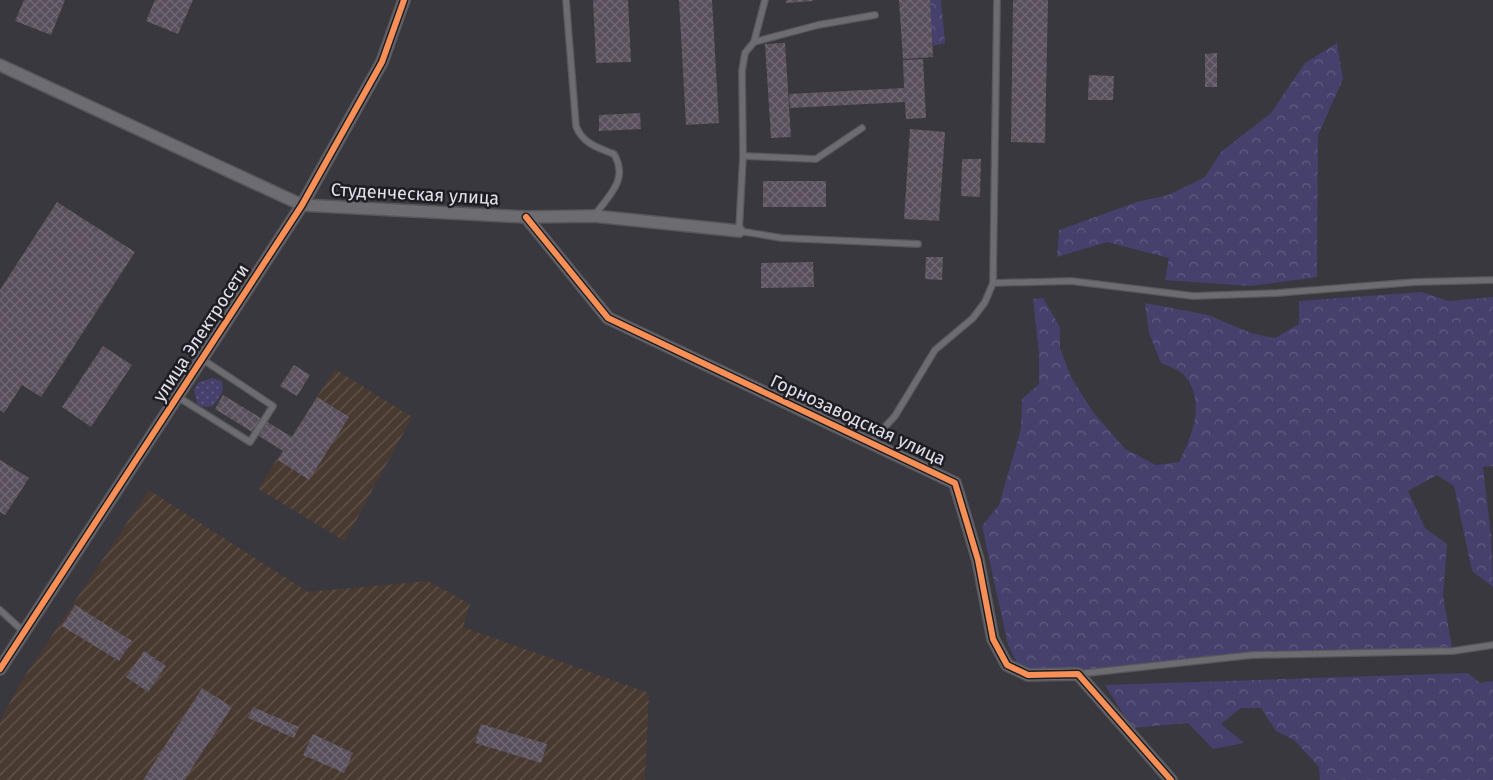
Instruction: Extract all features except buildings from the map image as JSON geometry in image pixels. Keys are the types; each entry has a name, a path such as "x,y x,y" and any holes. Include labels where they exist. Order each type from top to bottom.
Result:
{"street":[{"name":"улица Электросети","path":"0,669 302,205 382,62 404,0"},
{"name":"Студенческая улица","path":"0,65 302,205 526,217 594,216 739,230"},
{"name":"Горнозаводская улица","path":"526,217 608,318 955,483 978,560 993,639 1007,665 1028,675 1078,674"},
{"path":"1078,674 1171,780"}],"lane":[{"path":"566,0 576,126 579,135 591,145 614,154 621,166 618,183 594,216"},
{"path":"765,0 754,42 745,53 742,71 743,156 739,230 782,238 918,244"},
{"path":"870,443 895,416 935,350 973,318 985,302 994,282 997,0"},
{"path":"754,42 818,25 875,15"},
{"path":"743,156 816,159 862,128"},
{"path":"994,282 1071,281 1194,296 1277,293 1416,282 1493,280"},
{"path":"178,397 250,442 255,435 273,406 202,359"},
{"path":"0,610 24,632"},
{"path":"1078,674 1252,655 1453,651 1493,645"}],"shaded area":[{"path":"335,369 412,417 345,541 258,489"},
{"path":"149,490 308,592 428,581 470,604 463,627 649,693 645,780 0,780 0,721 21,682"}],"green space":[{"path":"927,0 941,0 945,43 933,46"},
{"path":"1337,43 1343,79 1318,135 1317,277 1251,286 1165,280 1169,258 1107,242 1057,257 1059,230 1137,202 1168,195 1205,177 1221,152 1271,113 1305,63"},
{"path":"1421,292 1449,301 1493,297 1493,466 1483,467 1491,536 1493,587 1472,571 1454,486 1437,475 1408,491 1425,528 1447,544 1443,596 1452,647 1342,653 1250,653 1086,671 1028,669 1017,663 1008,645 982,526 999,505 1021,429 1022,399 1039,384 1039,353 1033,299 1043,298 1060,327 1060,348 1071,377 1093,412 1125,449 1156,465 1179,462 1192,430 1196,408 1195,397 1185,376 1161,363 1149,333 1145,303 1208,315 1251,333 1275,338 1299,324 1299,301"},
{"path":"212,378 221,381 223,388 219,397 213,406 205,407 197,404 194,390 198,383"},
{"path":"1468,673 1480,683 1493,681 1493,780 1320,780 1319,767 1294,740 1276,731 1261,708 1241,708 1221,724 1244,743 1213,749 1188,723 1132,728 1105,685"}],"cycle path":[{"path":"0,669 302,205 382,62 404,0"},
{"path":"526,217 608,318 955,483 978,560 993,639 1007,665 1028,675 1078,674 1171,780"}]}
